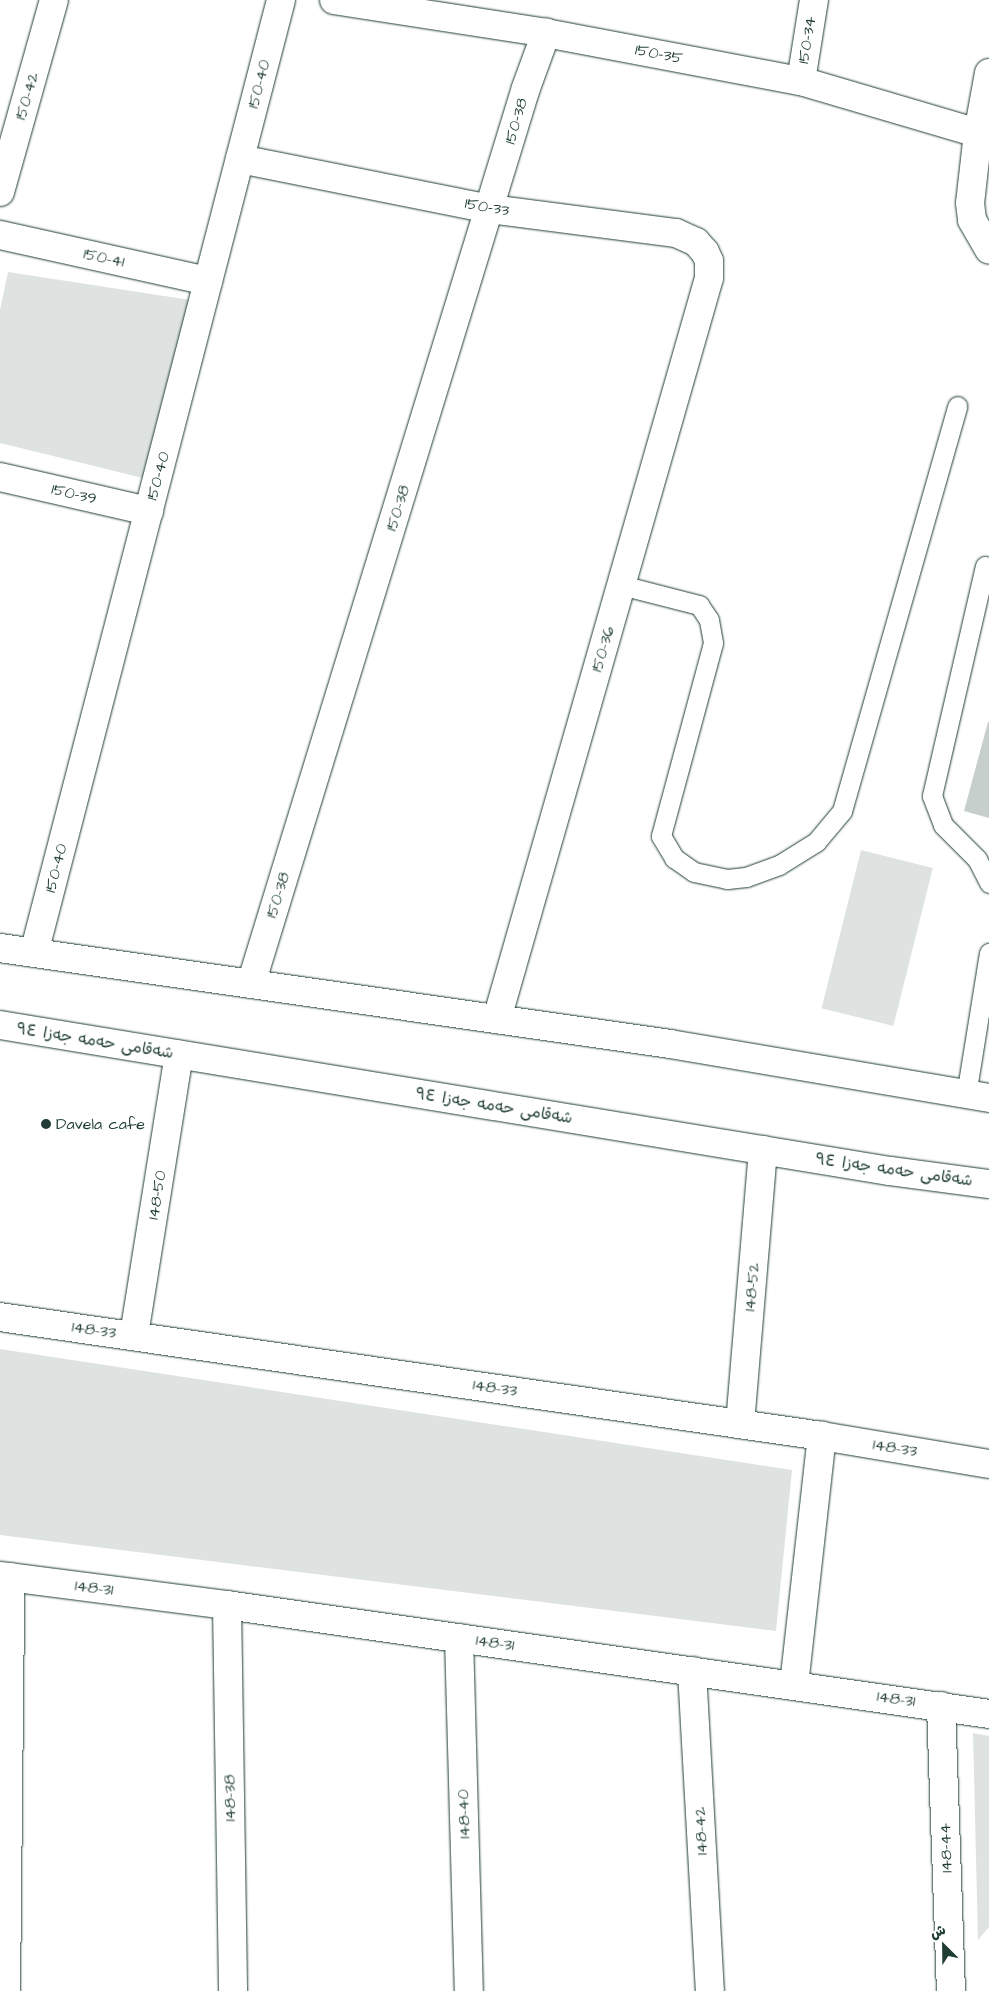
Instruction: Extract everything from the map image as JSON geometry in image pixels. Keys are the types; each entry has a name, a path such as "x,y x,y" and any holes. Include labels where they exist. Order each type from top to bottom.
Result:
{"street":[{"name":"150-42","path":"0,192 54,0"},
{"name":"150-40","path":"34,953 281,0"},
{"name":"150-35","path":"334,0 546,34 801,81 978,132"},
{"name":"150-34","path":"801,81 814,0"},
{"name":"150-38","path":"251,984 526,88 546,34"},
{"path":"989,76 978,132 970,203 972,220 989,249"},
{"name":"150-33","path":"240,159 490,209 676,233 696,242 705,252 709,261 709,278"},
{"name":"150-41","path":"0,235 208,281"},
{"name":"150-36","path":"498,1019 709,278"},
{"name":"150-39","path":"0,476 149,511"},
{"path":"0,948 670,1044 977,1097"},
{"name":"شەقامی حەمە جەزا ٩٤","path":"0,1025 763,1150 989,1184"},
{"name":"148-50","path":"134,1335 180,1054"},
{"name":"148-52","path":"740,1424 763,1150"},
{"name":"148-33","path":"0,1317 822,1436 989,1464"},
{"path":"794,1685 822,1436"},
{"path":"5,1576 6,1991"},
{"name":"148-31","path":"5,1576 227,1605 989,1714"},
{"name":"148-38","path":"227,1605 233,1991"},
{"name":"148-40","path":"459,1638 469,1991"},
{"name":"148-42","path":"692,1671 710,1991"},
{"name":"148-44","path":"941,1706 951,1991"}],"lane":[{"path":"622,585 699,605 708,620 713,643 661,836 674,858 694,872 727,879 746,877 779,865 816,842 842,811 957,406"},
{"path":"985,566 932,796 943,825 976,859 989,883"},
{"path":"977,1097 989,953"}],"shaded area":[{"path":"8,272 197,301 151,480 0,443 0,310"},
{"path":"861,850 933,868 893,1026 822,1008"},
{"path":"0,1349 792,1470 776,1631 0,1535"},
{"path":"973,1733 989,1736 989,1927 978,1940"}],"building":[{"path":"989,722 989,818 964,811"}],"place":[{"name":"Davela cafe","path":"46,1124"}]}
